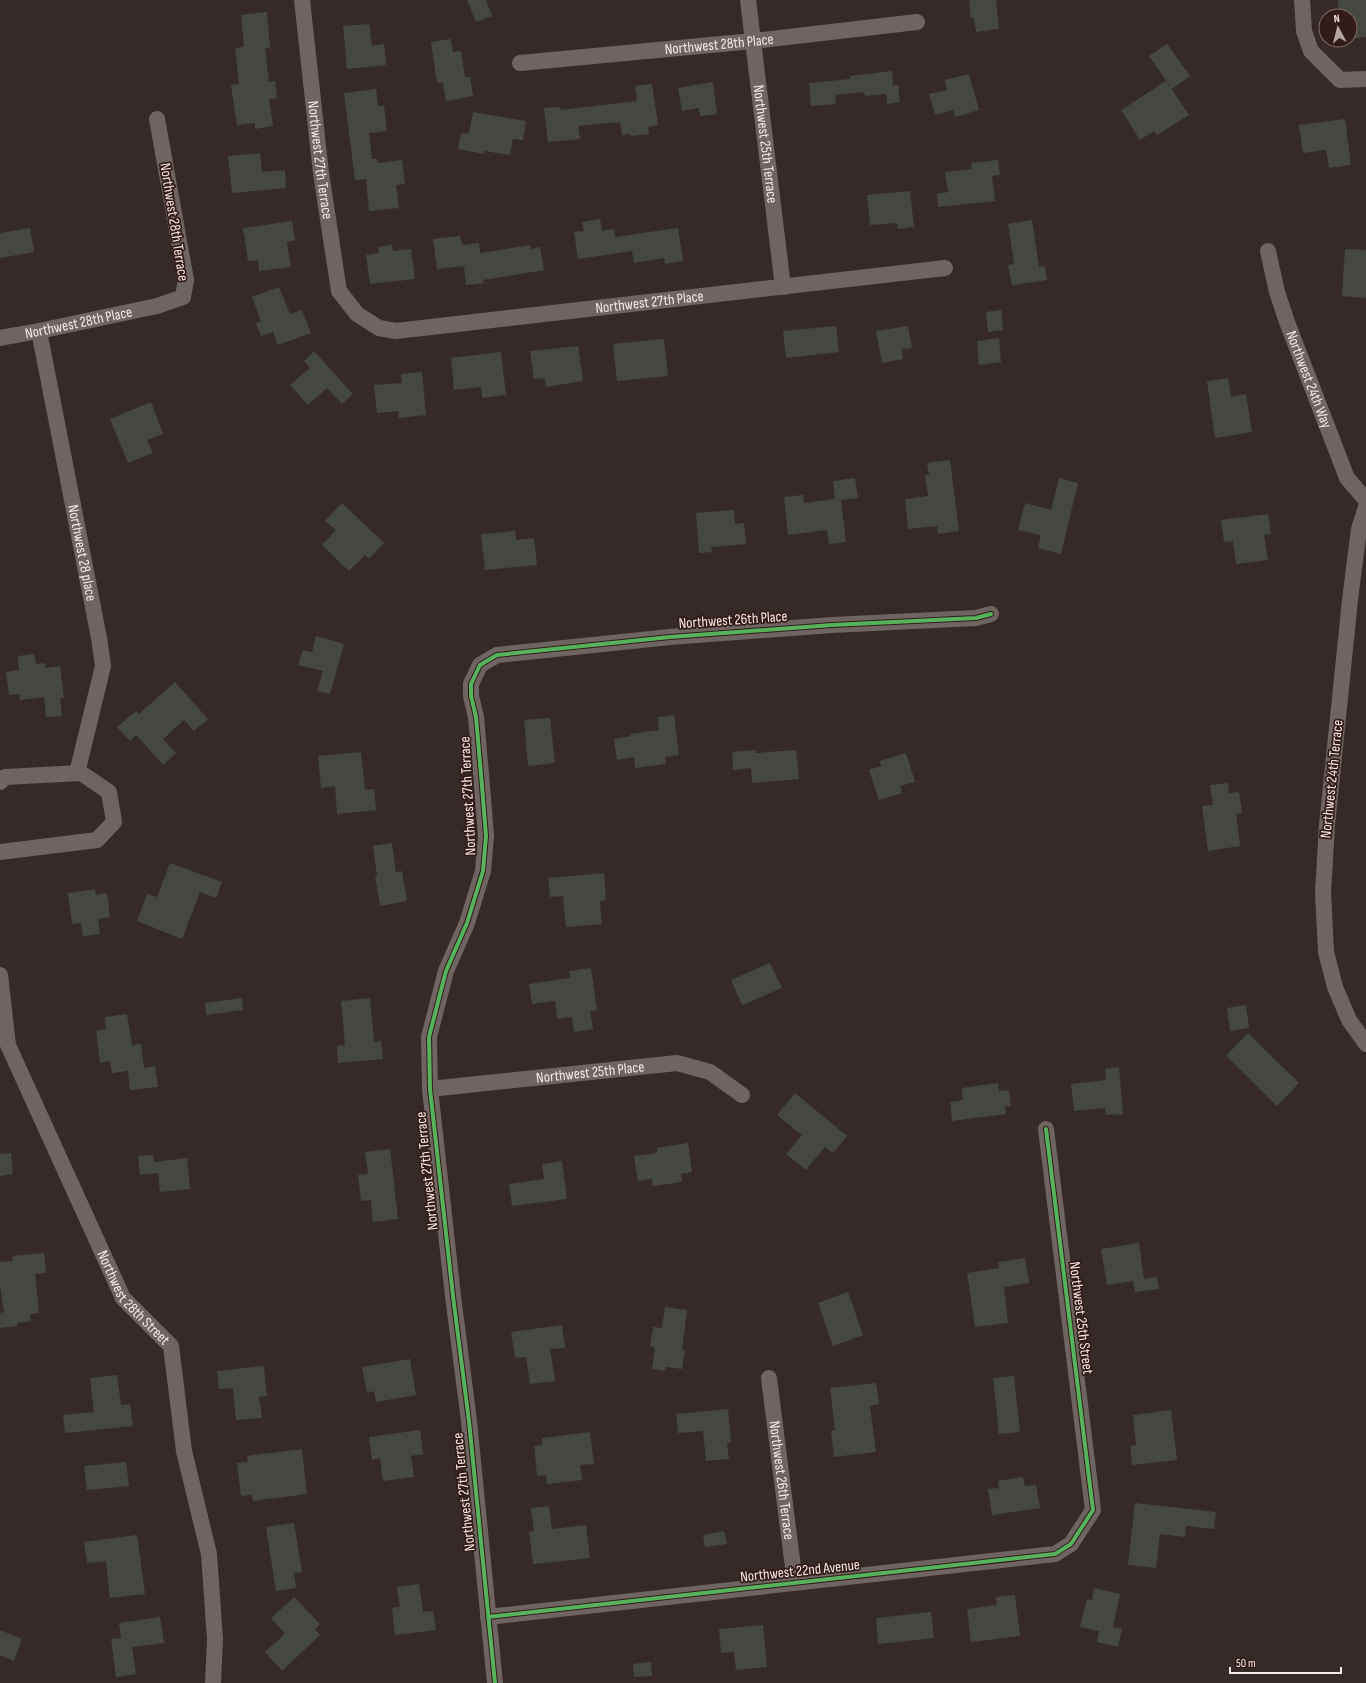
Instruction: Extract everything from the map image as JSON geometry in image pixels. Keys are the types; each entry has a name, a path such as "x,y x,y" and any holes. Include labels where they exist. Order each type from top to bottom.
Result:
{"street":[{"name":"Northwest 27th Terrace","path":"302,0 321,173 339,291 357,314"},
{"name":"Northwest 25th Terrace","path":"748,0 783,287"},
{"path":"1302,0 1304,31 1311,51 1340,80 1366,79"},
{"name":"Northwest 28th Place","path":"520,62 753,41 917,22"},
{"name":"Northwest 28th Terrace","path":"157,119 186,280 183,297 157,306"},
{"name":"Northwest 24th Way","path":"1268,251 1277,292 1287,322 1347,478 1366,500"},
{"name":"Northwest 27th Place","path":"357,314 379,328 396,331 945,268"},
{"name":"Northwest 28th Place","path":"0,338 157,306"},
{"name":"Northwest 28 place","path":"39,331 99,638 103,666 78,773"},
{"name":"Northwest 24th Terrace","path":"1366,507 1359,529 1350,600 1327,825 1323,893 1326,952 1335,987 1349,1020 1366,1044"},
{"name":"Northwest 26th Place","path":"480,665 497,655 623,642 824,625 976,618 991,614"},
{"name":"Northwest 27th Terrace","path":"480,665 471,684 471,696 476,717 486,836 483,871 467,923 446,971 429,1037 430,1089 453,1296 469,1421 495,1683"},
{"path":"0,782 5,778 81,773 109,792 114,822 97,840 0,852"},
{"name":"Northwest 28th Street","path":"0,975 8,1045 122,1298 171,1346 184,1451 209,1554 214,1639 213,1683"},
{"name":"Northwest 25th Place","path":"430,1089 677,1063 710,1072 742,1096"},
{"name":"Northwest 25th Street","path":"1046,1129 1093,1510"},
{"name":"Northwest 26th Terrace","path":"769,1378 795,1583"},
{"name":"Northwest 22nd Avenue","path":"488,1617 1055,1554 1071,1544 1093,1510"}],"building":[{"path":"467,0 486,0 492,16 476,22"},
{"path":"969,0 996,0 999,29 976,32 974,18 971,18"},
{"path":"1338,0 1366,0 1366,37 1358,38 1358,8 1338,8"},
{"path":"267,12 270,48 265,48 269,82 275,81 277,98 269,99 273,126 255,129 255,123 237,125 231,85 239,84 235,48 244,47 241,15"},
{"path":"369,24 372,46 384,44 386,65 347,69 343,26"},
{"path":"451,39 453,52 461,51 465,77 470,77 473,96 446,101 443,82 437,83 431,42"},
{"path":"1167,44 1190,76 1172,89 1149,56"},
{"path":"892,71 893,85 898,85 900,102 887,104 886,94 865,96 864,92 835,95 836,104 811,106 809,83 850,79 850,76"},
{"path":"969,74 979,110 955,117 953,110 935,115 929,94 947,90 945,80"},
{"path":"1166,81 1189,115 1157,135 1154,131 1140,140 1121,110"},
{"path":"713,82 717,114 700,116 699,108 682,111 678,88"},
{"path":"652,84 658,125 648,127 649,134 631,136 630,134 622,135 620,122 578,126 580,139 548,142 544,108 559,107 560,110 637,101 635,86"},
{"path":"376,89 378,106 384,105 387,131 369,133 372,159 377,159 378,163 402,160 405,184 396,185 399,208 369,211 366,179 355,180 344,93"},
{"path":"473,112 526,121 523,140 513,139 510,155 484,151 484,154 458,149 461,133 469,134"},
{"path":"1345,119 1351,165 1329,168 1326,150 1303,153 1299,125"},
{"path":"260,153 262,172 285,170 286,188 232,193 228,156"},
{"path":"998,160 1000,175 992,176 995,201 938,207 937,194 948,192 945,172 972,169 971,163"},
{"path":"910,191 914,227 898,229 897,223 870,225 867,195"},
{"path":"600,219 602,231 614,229 615,237 678,228 683,261 665,264 664,258 634,263 632,251 578,259 574,232 584,231 582,222"},
{"path":"1032,220 1039,267 1045,266 1047,280 1012,285 1008,265 1014,264 1008,224"},
{"path":"292,221 295,240 287,242 291,267 259,271 258,260 248,261 243,228"},
{"path":"30,228 34,252 0,258 0,233"},
{"path":"460,236 462,245 479,243 480,253 530,245 530,249 540,247 544,270 483,280 484,283 466,285 464,266 437,269 433,239"},
{"path":"392,245 393,251 411,249 415,279 370,284 366,255 379,253 378,247"},
{"path":"1345,249 1366,250 1366,298 1342,296"},
{"path":"279,287 290,314 302,310 311,333 278,345 273,332 261,336 256,323 261,321 252,297"},
{"path":"1001,310 1003,330 988,332 986,312"},
{"path":"836,326 839,352 786,358 783,331"},
{"path":"908,326 912,348 902,349 903,359 882,363 876,331"},
{"path":"999,338 1001,362 979,365 977,341"},
{"path":"664,339 668,376 617,381 613,344"},
{"path":"578,346 583,381 546,387 545,378 534,379 530,351"},
{"path":"314,351 353,394 342,404 327,388 308,405 290,385 310,368 304,361"},
{"path":"501,352 506,395 482,398 481,387 454,390 451,358"},
{"path":"422,372 426,415 399,418 398,411 377,413 374,385 402,383 401,374"},
{"path":"1228,378 1231,397 1246,394 1252,432 1215,438 1207,381"},
{"path":"151,402 163,434 147,440 153,453 128,463 110,419"},
{"path":"950,460 959,531 938,534 937,526 908,529 905,499 928,496 925,475 929,475 927,463"},
{"path":"855,478 858,498 841,500 846,542 829,544 827,530 788,535 784,497 803,495 804,503 835,499 833,481"},
{"path":"1059,478 1078,483 1061,554 1038,548 1041,535 1018,530 1025,503 1051,510"},
{"path":"342,503 384,543 369,559 365,555 349,571 322,545 336,530 325,521"},
{"path":"734,510 735,524 744,523 746,544 711,547 712,552 699,553 696,513"},
{"path":"1268,514 1271,534 1264,535 1268,560 1236,564 1233,541 1224,542 1221,520"},
{"path":"515,531 516,540 534,538 537,565 485,570 481,534"},
{"path":"316,636 344,644 330,694 317,691 323,671 298,665 303,650 312,652"},
{"path":"34,654 36,664 45,663 45,668 60,666 64,698 60,698 62,716 46,717 44,697 20,700 19,694 9,695 6,672 19,670 18,656"},
{"path":"175,682 208,719 194,731 184,720 163,739 176,753 163,765 136,735 130,741 117,727 136,711 139,714"},
{"path":"674,715 679,755 665,757 666,764 635,768 634,757 617,760 614,739 631,736 630,734 659,730 658,717"},
{"path":"550,718 555,763 528,766 524,720"},
{"path":"755,750 756,753 796,750 799,779 752,783 751,768 733,770 732,752"},
{"path":"361,752 365,790 374,789 376,810 337,814 335,786 321,788 318,756"},
{"path":"906,753 915,782 900,786 902,793 879,800 869,770 881,766 880,761"},
{"path":"1228,783 1229,793 1239,792 1242,813 1236,814 1240,846 1208,851 1202,806 1213,805 1210,785"},
{"path":"392,843 396,873 402,871 407,901 380,906 375,876 377,876 373,846"},
{"path":"170,863 222,882 216,898 200,892 182,939 137,921 147,894 157,897"},
{"path":"604,873 606,900 600,901 602,924 566,927 563,896 550,897 548,878"},
{"path":"95,889 96,895 107,893 110,917 98,919 100,934 83,936 81,923 72,924 68,893"},
{"path":"770,963 782,988 742,1005 731,980"},
{"path":"591,968 597,1010 590,1011 593,1029 574,1032 572,1017 557,1019 555,1001 532,1004 529,984 570,978 569,971"},
{"path":"242,998 243,1010 206,1015 205,1003"},
{"path":"370,998 374,1042 381,1041 383,1059 338,1063 337,1046 345,1045 341,1001"},
{"path":"1246,1005 1249,1028 1230,1031 1227,1008"},
{"path":"127,1014 132,1045 141,1044 144,1068 155,1066 158,1087 130,1090 128,1071 112,1073 110,1061 100,1063 96,1031 106,1029 105,1017"},
{"path":"1248,1033 1299,1083 1277,1106 1226,1056"},
{"path":"1119,1067 1123,1114 1106,1115 1105,1108 1074,1111 1071,1084 1106,1080 1105,1069"},
{"path":"998,1083 999,1091 1009,1090 1011,1106 1005,1106 1006,1114 952,1121 950,1102 963,1100 962,1088"},
{"path":"795,1093 847,1136 833,1153 825,1147 806,1170 786,1154 802,1135 777,1115"},
{"path":"688,1143 692,1172 681,1174 682,1182 653,1186 652,1179 638,1181 634,1156 657,1153 657,1148"},
{"path":"390,1149 398,1219 373,1222 371,1200 361,1201 358,1175 368,1174 365,1152"},
{"path":"11,1153 13,1174 0,1176 0,1154"},
{"path":"153,1155 154,1162 187,1158 190,1189 160,1192 158,1173 140,1175 138,1156"},
{"path":"562,1161 567,1199 512,1206 509,1184 544,1179 542,1164"},
{"path":"1139,1243 1144,1279 1157,1277 1159,1289 1135,1292 1133,1281 1107,1285 1101,1249"},
{"path":"44,1253 46,1273 35,1274 39,1313 30,1314 31,1321 17,1323 17,1326 0,1328 0,1313 4,1312 0,1285 0,1262 13,1261 12,1256"},
{"path":"1025,1258 1029,1283 1004,1287 1008,1323 975,1327 967,1273 999,1268 998,1262"},
{"path":"848,1292 863,1335 833,1346 818,1303"},
{"path":"665,1307 687,1310 682,1350 685,1350 682,1369 666,1367 665,1371 652,1369 655,1347 650,1346 653,1327 662,1328"},
{"path":"562,1325 565,1348 550,1349 555,1381 530,1384 526,1357 515,1358 511,1332"},
{"path":"410,1359 416,1395 376,1402 374,1391 367,1393 362,1367"},
{"path":"264,1366 267,1396 259,1397 262,1418 236,1420 233,1388 219,1389 217,1371"},
{"path":"117,1375 121,1405 130,1404 133,1426 65,1433 63,1415 94,1412 90,1378"},
{"path":"1014,1376 1020,1432 999,1434 993,1378"},
{"path":"876,1383 879,1404 870,1406 876,1452 834,1457 831,1431 835,1430 830,1388"},
{"path":"728,1409 731,1443 727,1443 729,1459 706,1461 703,1431 678,1433 676,1414"},
{"path":"1171,1410 1177,1460 1132,1465 1130,1446 1136,1445 1133,1415"},
{"path":"420,1430 423,1454 411,1456 414,1477 383,1481 380,1458 372,1460 369,1437"},
{"path":"590,1432 594,1464 580,1465 582,1480 547,1484 546,1475 537,1476 534,1446 542,1445 542,1438"},
{"path":"302,1449 307,1494 253,1501 252,1495 241,1496 237,1463 248,1462 247,1456"},
{"path":"126,1462 129,1486 87,1490 84,1466"},
{"path":"1023,1477 1025,1486 1036,1485 1040,1508 992,1515 988,1489 999,1488 998,1481"},
{"path":"1135,1503 1216,1512 1214,1529 1186,1526 1185,1537 1160,1534 1156,1568 1128,1565"},
{"path":"549,1506 552,1529 586,1525 590,1558 533,1564 529,1532 534,1531 531,1508"},
{"path":"294,1523 302,1572 294,1573 296,1588 276,1591 266,1527"},
{"path":"724,1531 727,1544 705,1547 703,1535"},
{"path":"137,1535 145,1594 110,1598 106,1561 87,1563 84,1542"},
{"path":"419,1584 423,1612 433,1611 436,1630 395,1635 392,1608 400,1607 397,1587"},
{"path":"1094,1588 1120,1594 1113,1627 1122,1629 1118,1647 1097,1642 1099,1631 1080,1627 1087,1599 1092,1600"},
{"path":"1015,1595 1020,1636 971,1642 967,1609 997,1605 996,1597"},
{"path":"294,1597 320,1624 315,1629 320,1635 282,1671 265,1652 285,1634 271,1618"},
{"path":"931,1612 934,1638 878,1644 876,1618"},
{"path":"160,1617 164,1643 132,1647 136,1674 116,1677 111,1639 121,1638 119,1623"},
{"path":"763,1625 767,1667 736,1670 734,1652 721,1653 719,1629"},
{"path":"0,1630 22,1639 14,1661 0,1655"},
{"path":"651,1662 652,1676 634,1677 633,1664"}],"cycle path":[{"path":"495,1683 469,1421 453,1296 430,1089 429,1037 446,971 467,923 483,871 486,836 476,717 471,696 471,684 480,665 497,655 670,637 832,625 976,618 991,614"},
{"path":"488,1617 1055,1554 1071,1544 1093,1510 1046,1129"}]}
